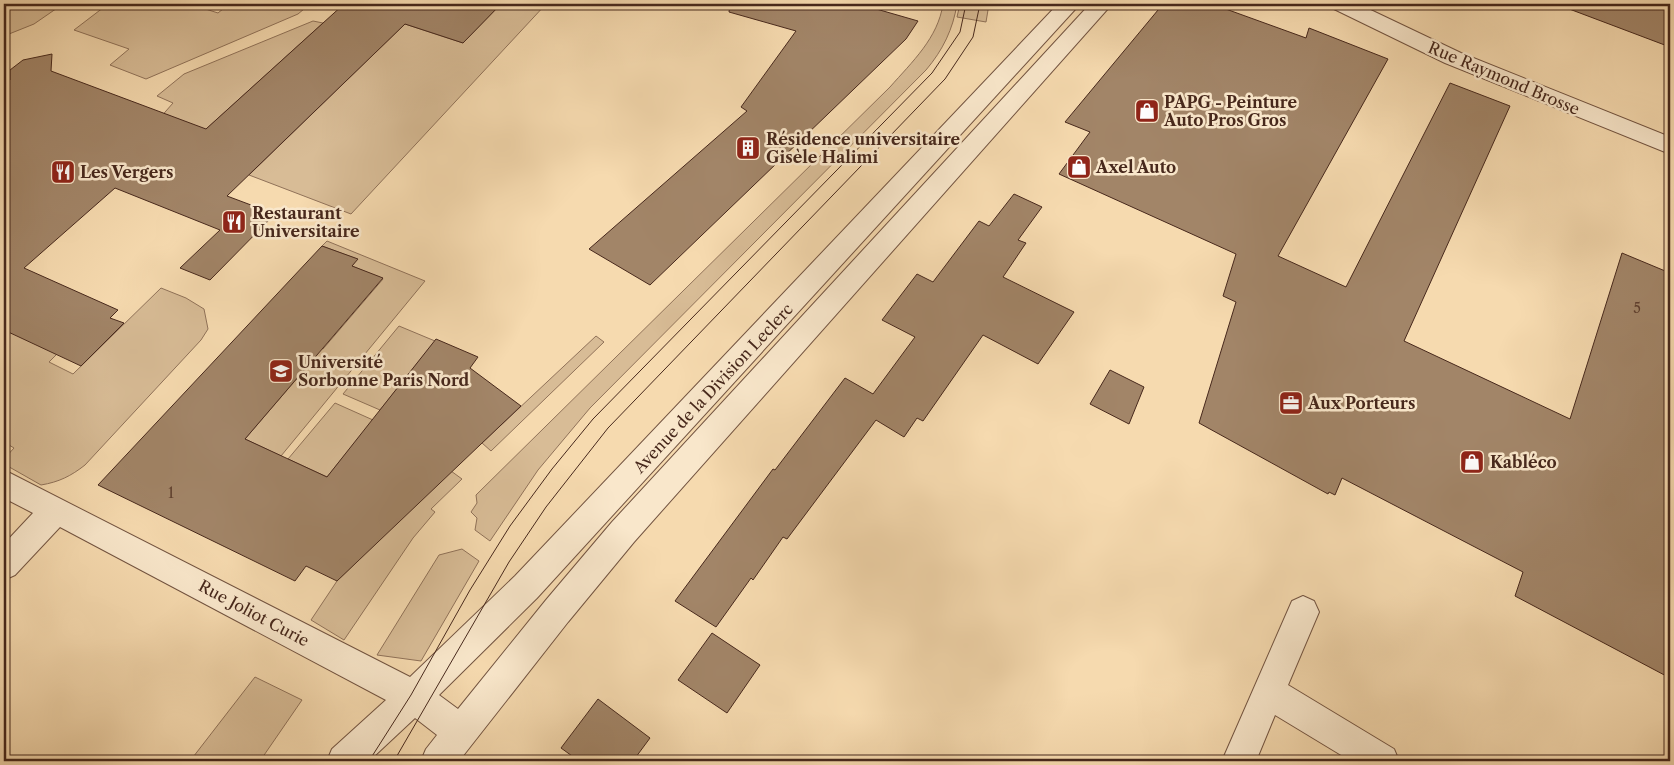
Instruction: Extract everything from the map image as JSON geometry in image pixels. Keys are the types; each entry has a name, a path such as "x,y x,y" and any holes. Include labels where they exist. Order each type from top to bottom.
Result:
{"street":[{"name":"Avenue de la Division Leclerc","path":"344,761 526,587 1070,4"},
{"name":"Avenue de la Division Leclerc","path":"438,761 623,532 1102,4"},
{"name":"Rue Raymond Brosse","path":"1341,4 1453,58 1670,146"},
{"name":"Rue Joliot Curie","path":"4,484 413,697 461,732"},
{"path":"4,565 49,507"},
{"path":"1239,761 1303,612"},
{"path":"1268,692 1382,761"}],"shaded area":[{"path":"4,4 63,4 34,24 4,36"},
{"path":"108,4 190,4 218,13 229,4 310,4 298,14 146,79 110,65 129,49 74,30"},
{"path":"501,4 546,4 351,214 249,175 405,24 463,43"},
{"path":"943,4 957,4 953,22 937,55 926,70 590,408 538,470 490,541 475,530 477,518 471,512 477,503 476,495 890,87 930,39 936,28"},
{"path":"960,4 989,4 986,22 957,17"},
{"path":"313,21 323,23 183,150 144,136 173,103 157,96 184,74"},
{"path":"327,241 425,281 281,456 245,439 312,361 310,343 323,349 383,279 352,266 357,259 322,246"},
{"path":"161,288 186,298 204,309 208,329 201,340 85,465 75,472 59,480 41,485 4,464 4,459 14,448 4,442 4,330 9,332 82,329 49,362 73,374"},
{"path":"399,326 435,341 380,410 343,394"},
{"path":"596,336 604,342 491,451 482,443"},
{"path":"335,403 373,420 327,477 288,459"},
{"path":"451,471 462,479 431,509 435,512 413,538 344,640 311,620 337,581"},
{"path":"462,549 479,561 421,661 377,655 439,555"},
{"path":"255,677 302,700 260,761 190,761"}],"building":[{"path":"344,4 501,4 463,43 405,24 227,196 275,214 210,280 180,268 220,230 115,188 24,268 118,310 110,318 124,323 81,366 4,330 4,85 10,80 10,70 23,60 52,54 51,71 206,129"},
{"name":"Résidence universitaire Gisèle Halimi","path":"730,4 859,4 918,21 906,39 650,285 589,249 747,111 741,107 796,31 729,12"},
{"path":"1163,4 1212,4 1306,38 1309,28 1388,59 1278,256 1346,287 1450,83 1510,106 1404,341 1570,419 1622,253 1670,273 1670,678 1515,596 1523,572 1342,478 1335,495 1329,492 1328,494 1199,423 1236,302 1223,296 1236,254 1059,174 1090,132 1065,122"},
{"path":"1564,4 1670,4 1670,47 1564,7"},
{"path":"1014,194 1042,207 1018,240 1026,243 1003,277 1074,312 1038,364 983,335 923,421 917,418 904,437 876,420 787,539 783,537 753,580 751,578 716,627 675,601 773,469 775,470 845,378 873,394 915,337 882,320 917,274 933,282 979,221 989,226"},
{"path":"322,246 358,259 352,266 383,278 245,439 327,477 436,339 478,357 470,368 521,406 337,581 306,566 295,581 98,485"},
{"path":"1110,370 1144,387 1129,424 1090,404"},
{"path":"712,633 760,665 727,713 678,680"},
{"path":"598,699 650,738 633,761 579,761 561,748"}],"tram line":[{"path":"369,761 411,695 470,590 510,526 552,469 593,419 932,73 960,32 966,4"},
{"path":"394,761 509,562 546,507 608,428 945,79 973,37 980,4"}],"place":[{"name":"PAPG - Peinture Auto Pros Gros","path":"1147,111"},
{"name":"Résidence universitaire Gisèle Halimi","path":"748,148"},
{"name":"Axel Auto","path":"1079,167"},
{"name":"Les Vergers","path":"63,172"},
{"name":"Restaurant Universitaire","path":"234,222"},
{"name":"Université Sorbonne Paris Nord","path":"281,371"},
{"name":"Aux Porteurs","path":"1291,403"},
{"name":"Kabléco","path":"1472,462"}]}
